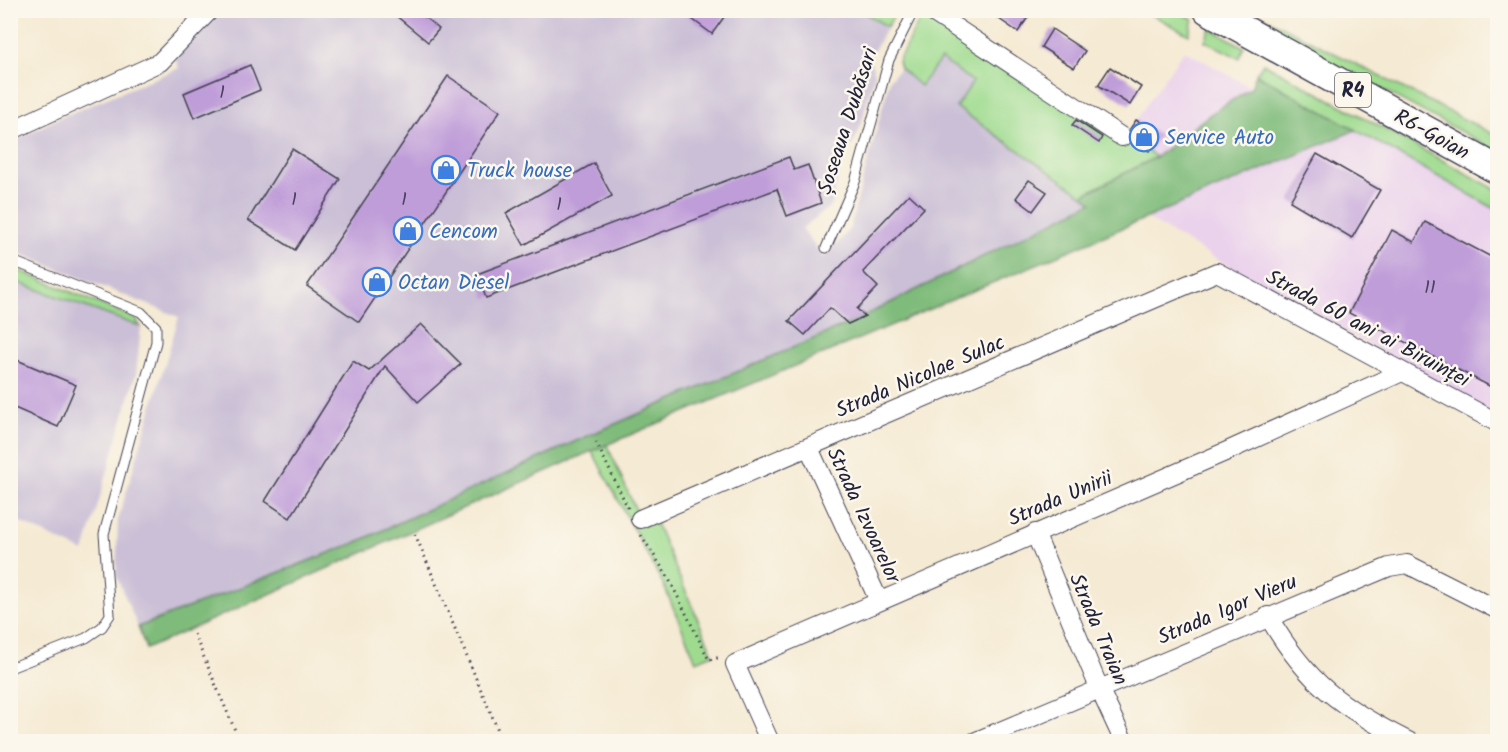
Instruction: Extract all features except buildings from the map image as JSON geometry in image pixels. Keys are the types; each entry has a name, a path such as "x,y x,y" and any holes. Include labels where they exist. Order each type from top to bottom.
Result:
{"main road":[{"name":"R6-Goian","path":"1208,10 1497,170"}],"street":[{"path":"10,132 160,62 210,10"},
{"path":"929,10 1122,137"},
{"name":"Strada 60 ani ai Biruinței","path":"1217,272 1497,423"},
{"name":"Strada Nicolae Sulac","path":"635,519 808,448 1217,272"},
{"name":"Strada Unirii","path":"735,664 1402,372"},
{"name":"Strada Izvoarelor","path":"808,448 879,601"},
{"name":"Strada Traian","path":"1035,533 1099,688 1124,741"},
{"name":"Strada Igor Vieru","path":"974,741 1389,567 1407,564 1497,610"},
{"path":"1268,616 1297,658 1329,695 1410,741"},
{"path":"735,664 770,741"}],"lane":[{"name":"Șoseaua Dubăsari","path":"826,248 855,182 889,60 914,10"},
{"path":"10,260 141,312 156,327 156,342 105,534 110,615 102,627 86,638 10,668"}],"path":[{"path":"596,442 709,660 724,657 735,664"},
{"path":"415,534 503,741"},
{"path":"194,634 240,741"}],"shaded area":[{"path":"218,10 862,11 887,27 869,59 875,73 858,134 841,163 832,205 802,228 824,258 850,228 890,79 900,68 920,86 941,58 973,82 957,107 1092,201 848,324 598,431 355,543 138,627 116,575 118,520 179,317 11,250 11,142 57,119 179,68 175,58"},
{"path":"1184,50 1252,88 1209,115 1156,157 1125,136"},
{"path":"1356,130 1497,210 1497,417 1146,218"},
{"path":"10,280 141,327 136,374 84,552 11,518"}],"green space":[{"path":"862,11 897,11 887,27"},
{"path":"1145,11 1177,11 1193,19 1189,35"},
{"path":"1235,11 1252,11 1497,136 1497,151"},
{"path":"923,13 1156,157 1083,195 956,107 973,82 941,59 920,86 900,68 898,61"},
{"path":"1210,28 1244,47 1239,58 1205,41"},
{"path":"1263,63 1497,190 1497,210 1256,74"},
{"path":"1256,74 1356,130 592,451 146,649 138,627 355,543 585,437 848,324 1092,202 1083,195 1156,157 1209,115 1251,88"},
{"path":"11,267 136,319 141,327 11,280"},
{"path":"607,445 643,526 655,521 713,654 696,661 664,586 592,451"}],"place":[{"name":"Service Auto","path":"1144,137"},
{"name":"Truck house","path":"446,170"},
{"name":"Cencom","path":"408,231"},
{"name":"Octan Diesel","path":"377,282"}]}
